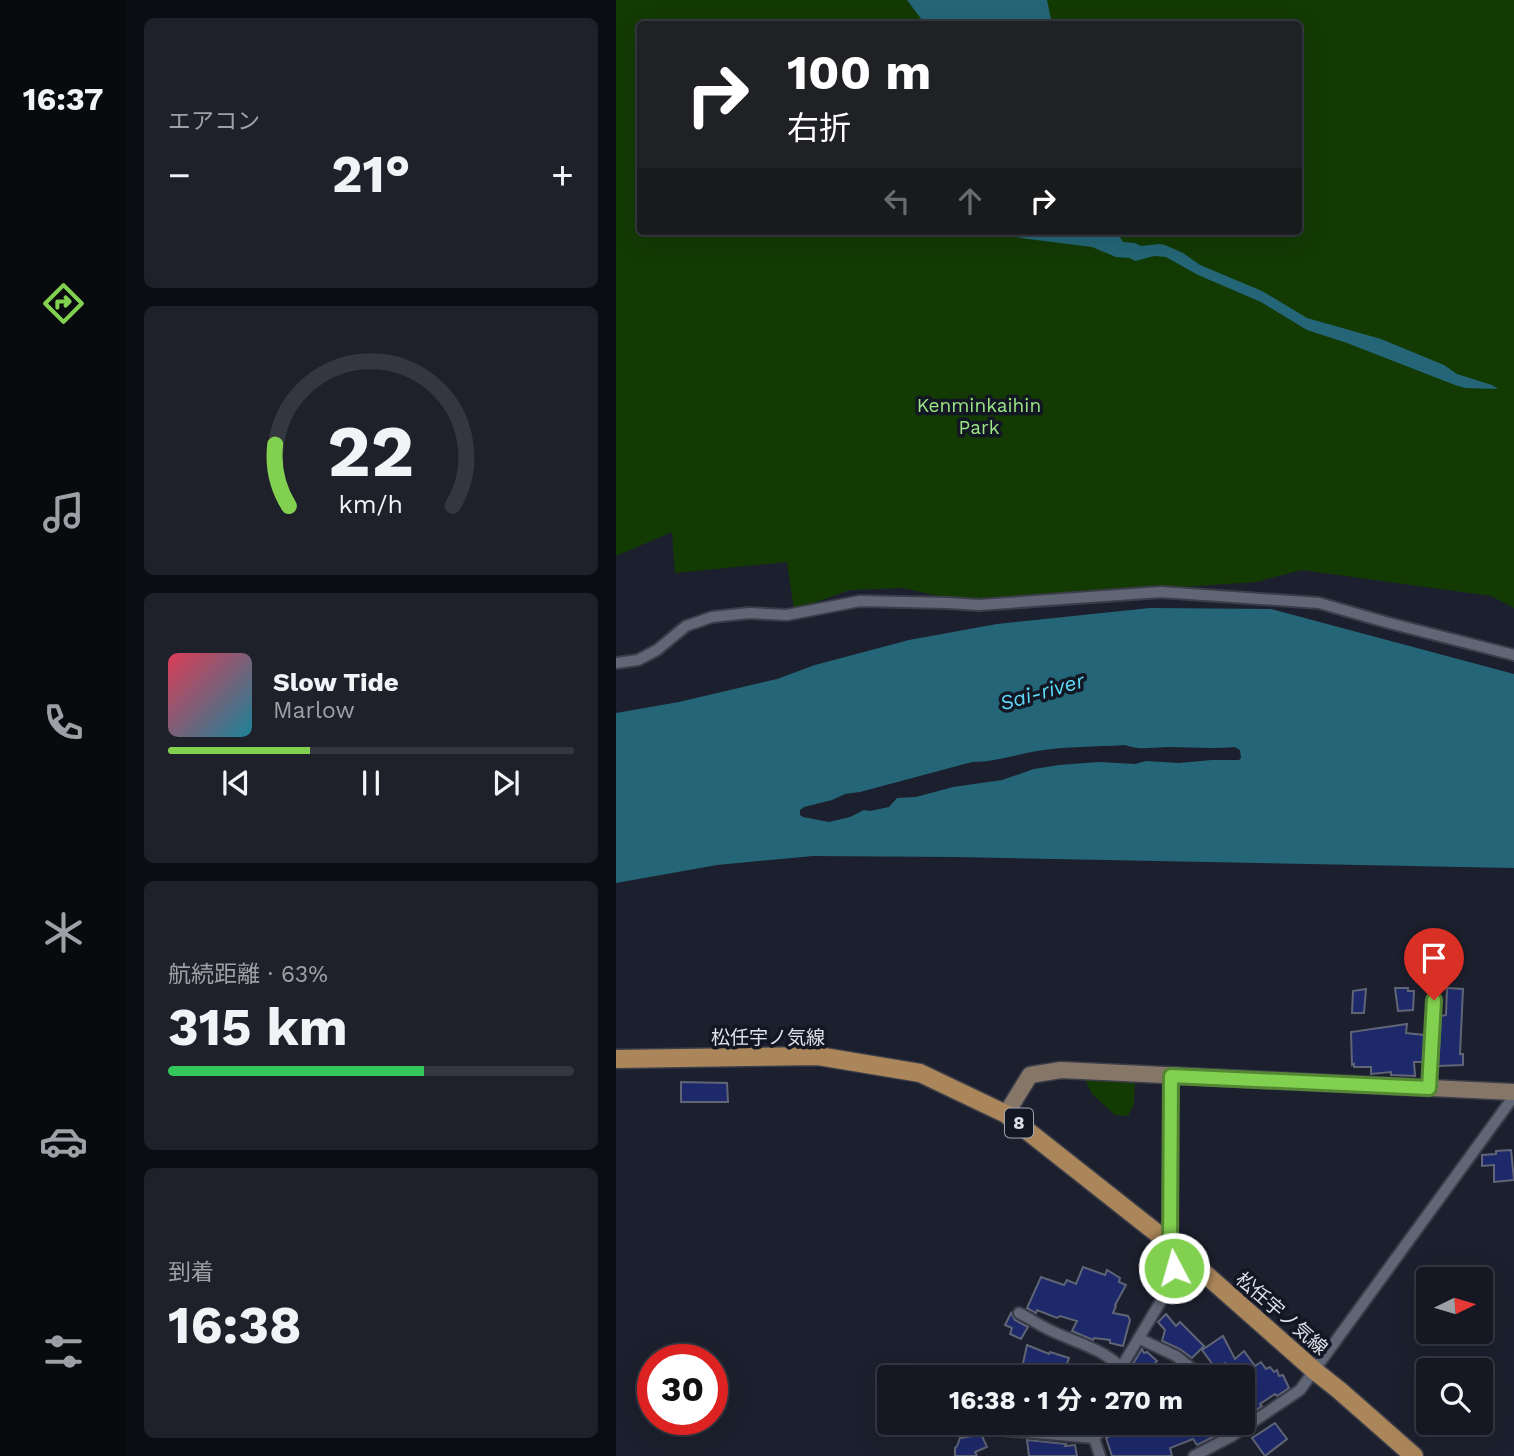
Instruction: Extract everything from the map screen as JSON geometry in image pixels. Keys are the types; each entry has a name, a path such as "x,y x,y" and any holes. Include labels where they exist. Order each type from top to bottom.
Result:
{"main road":[{"name":"松任宇ノ気線","path":"616,1059 818,1056 920,1073 1006,1114 1174,1247 1414,1456"}],"street":[{"path":"616,663 638,660 657,650 686,626 712,617 749,613 787,615 860,601 979,605 1161,592 1318,603 1514,655"},
{"path":"1429,1088 1434,1000"},
{"path":"1006,1114 1030,1075 1061,1070 1514,1094"},
{"path":"1123,1365 1170,1286 1174,1247 1171,1076"},
{"path":"1194,1456 1232,1436 1300,1390 1514,1094"},
{"path":"1019,1312 1051,1331 1104,1354 1120,1365"},
{"path":"1140,1339 1176,1356 1188,1365"},
{"path":"1059,1435 1094,1438 1097,1435"},
{"path":"1094,1438 1100,1456"}],"green space":[{"name":"Kenminkaihin Park","path":"616,0 1514,0 1514,608 1491,596 1302,570 1256,582 972,601 904,588 850,590 794,610 787,562 675,573 672,532 616,556"},
{"path":"1085,1080 1135,1082 1134,1104 1128,1116 1115,1115 1092,1094"}],"water":[{"path":"907,0 1047,0 1051,21 923,21"},
{"path":"1005,235 1119,235 1123,242 1141,246 1165,245 1200,265 1262,291 1307,318 1381,339 1444,365 1457,374 1498,389 1455,385 1307,330 1261,302 1198,275 1166,257 1154,256 1135,261 1092,247"},
{"name":"Sai-river","path":"1150,608 1271,609 1514,674 1514,868 813,856 717,865 616,883 616,713 679,702 777,679 815,665 909,640 997,624","holes":["1235,747 1240,750 1241,758 1179,763 1146,761 1135,764 1099,762 1059,765 1034,769 1002,780 953,787 916,797 897,798 889,807 864,810 829,822 800,815 800,810 804,807 845,794 972,762 1059,748"]}],"building":[{"path":"1395,988 1414,991 1413,1010 1398,1011"},
{"path":"1447,988 1463,989 1460,1054 1463,1054 1463,1065 1438,1066 1441,1016 1446,1015"},
{"path":"1366,989 1364,1013 1352,1013 1353,991"},
{"path":"1407,1024 1406,1033 1424,1035 1423,1062 1414,1062 1415,1076 1391,1075 1391,1072 1371,1074 1371,1067 1352,1065 1351,1032"},
{"path":"681,1082 727,1083 728,1102 681,1102"},
{"path":"1511,1150 1514,1180 1494,1182 1494,1165 1482,1166 1482,1155"},
{"path":"1083,1267 1105,1275 1107,1270 1126,1285 1113,1313 1128,1316 1130,1320 1123,1346 1110,1343 1110,1340 1093,1340 1072,1331 1077,1321 1060,1316 1057,1318 1037,1310 1036,1313 1027,1308 1041,1277 1064,1285 1067,1280 1076,1284"},
{"path":"1011,1313 1015,1320 1028,1327 1021,1339 1010,1334 1012,1328 1005,1325"},
{"path":"1166,1314 1176,1326 1180,1322 1204,1346 1192,1358 1162,1341 1165,1330 1158,1322"},
{"path":"1223,1336 1235,1359 1244,1351 1254,1365 1213,1365 1202,1350"},
{"path":"1027,1345 1069,1358 1066,1365 1023,1365"},
{"path":"1142,1349 1157,1361 1153,1365 1132,1365"},
{"path":"1261,1362 1266,1369 1270,1367 1274,1372 1277,1370 1279,1376 1283,1375 1289,1388 1260,1404 1262,1406 1255,1411 1255,1366"},
{"path":"1275,1423 1287,1439 1265,1456 1252,1438"},
{"path":"1113,1435 1217,1435 1197,1445 1193,1439 1170,1448 1172,1456 1112,1456 1106,1438"},
{"path":"982,1436 987,1447 975,1452 977,1456 955,1456 955,1448 960,1438"},
{"path":"1027,1440 1075,1445 1077,1456 1029,1456"}],"route":[{"path":"1174,1268 1177,1249 1170,1244 1171,1076 1429,1088 1434,1000"}]}
